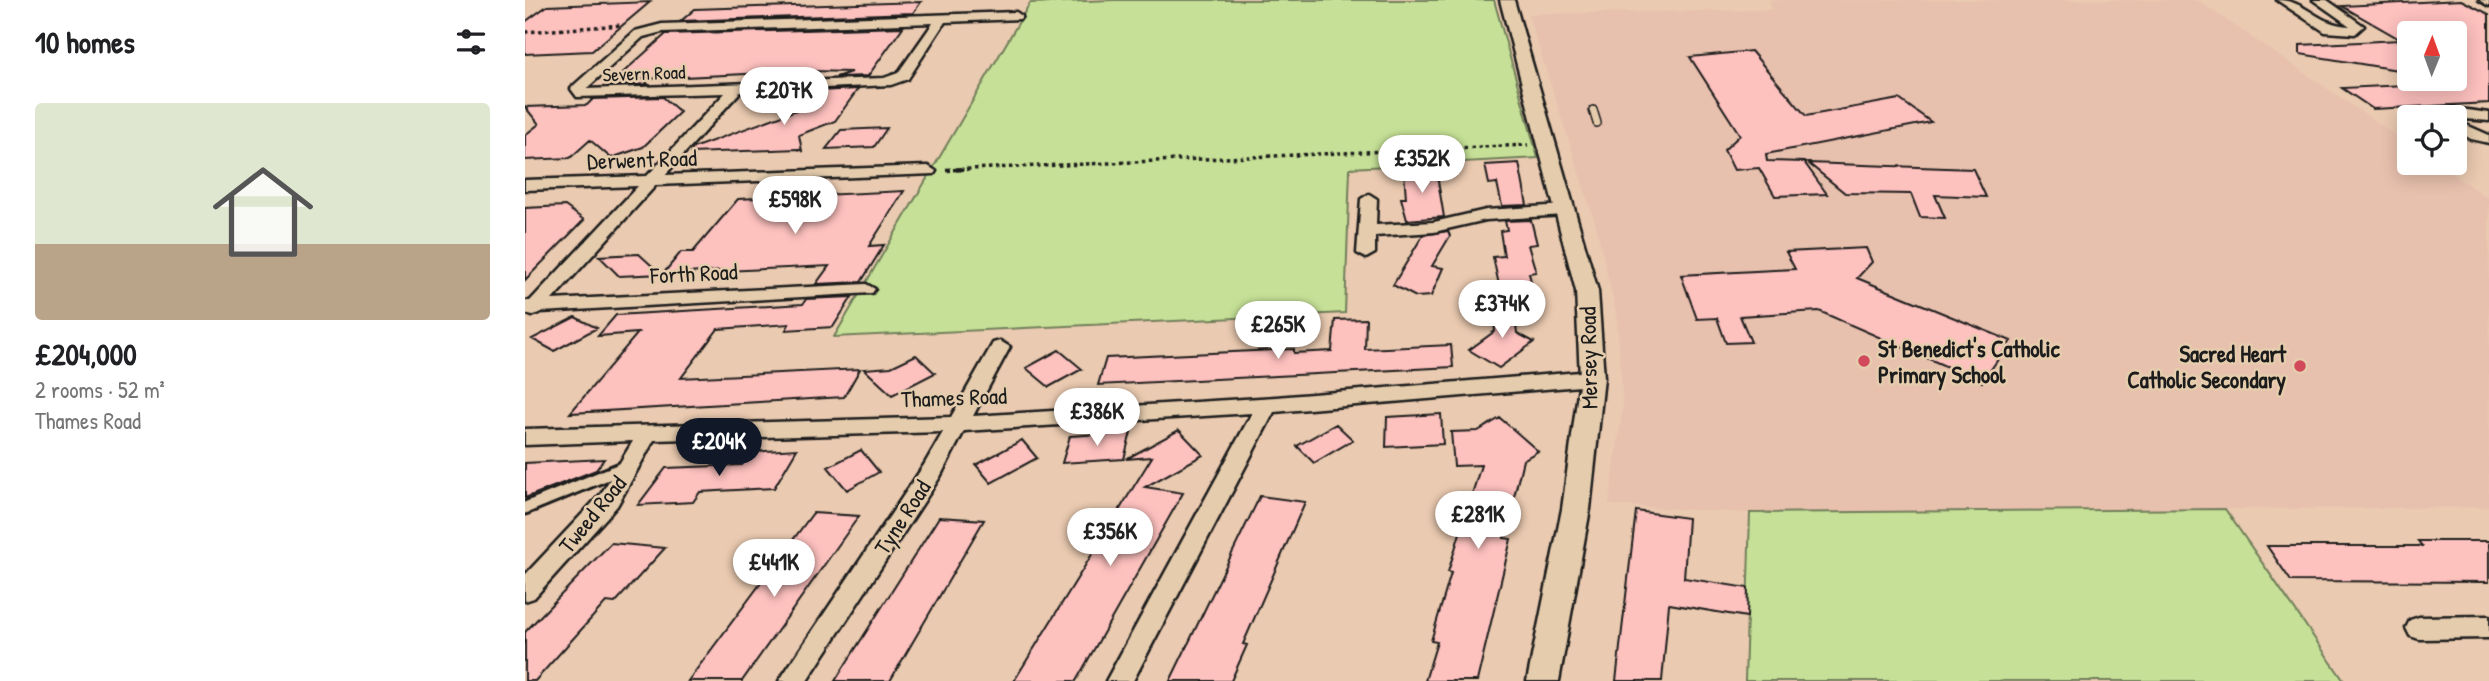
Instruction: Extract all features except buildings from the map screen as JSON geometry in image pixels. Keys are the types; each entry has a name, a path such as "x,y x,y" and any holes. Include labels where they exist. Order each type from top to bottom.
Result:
{"street":[{"name":"Mersey Road","path":"1507,0 1587,291 1593,378 1576,509 1543,681"},
{"path":"2283,0 2329,29 2355,30 2358,26 2319,0"},
{"name":"Severn Road","path":"942,19 902,76 886,82 582,94 578,89 639,34 651,30 681,26 1016,16"},
{"path":"529,310 735,90"},
{"path":"2467,114 2489,117"},
{"path":"2467,131 2489,139"},
{"name":"Derwent Road","path":"525,185 928,171"},
{"path":"1366,253 1369,199"},
{"path":"1367,231 1434,227 1486,215 1565,210"},
{"name":"Forth Road","path":"529,310 866,289"},
{"name":"Tyne Road","path":"792,681 894,531 1000,347"},
{"name":"Thames Road","path":"525,438 649,431 957,424 1266,407 1593,378"},
{"path":"1119,681 1266,407"},
{"name":"Tweed Road","path":"525,590 609,500 649,431"},
{"path":"2420,628 2489,627"}],"lane":[{"path":"1593,110 1597,123"},
{"path":"525,508 632,464"}],"path":[{"path":"525,32 637,24 651,30"},
{"path":"928,171 1548,144"}],"shaded area":[{"name":"Sacred Heart Catholic Secondary","path":"1770,0 2197,0 2397,136 2397,175 2454,175 2489,199 2489,507 1750,513 1609,505 1623,407 1617,316 1596,225 1528,14 1772,10"}],"green space":[{"path":"1114,0 1494,0 1538,158 1350,168 1345,313 834,337 1030,3"},
{"path":"2225,509 2344,681 1745,681 1750,513"}],"place":[{"name":"St Benedict's Catholic Primary School","path":"1864,361"},
{"name":"Sacred Heart Catholic Secondary","path":"2300,366"}]}
